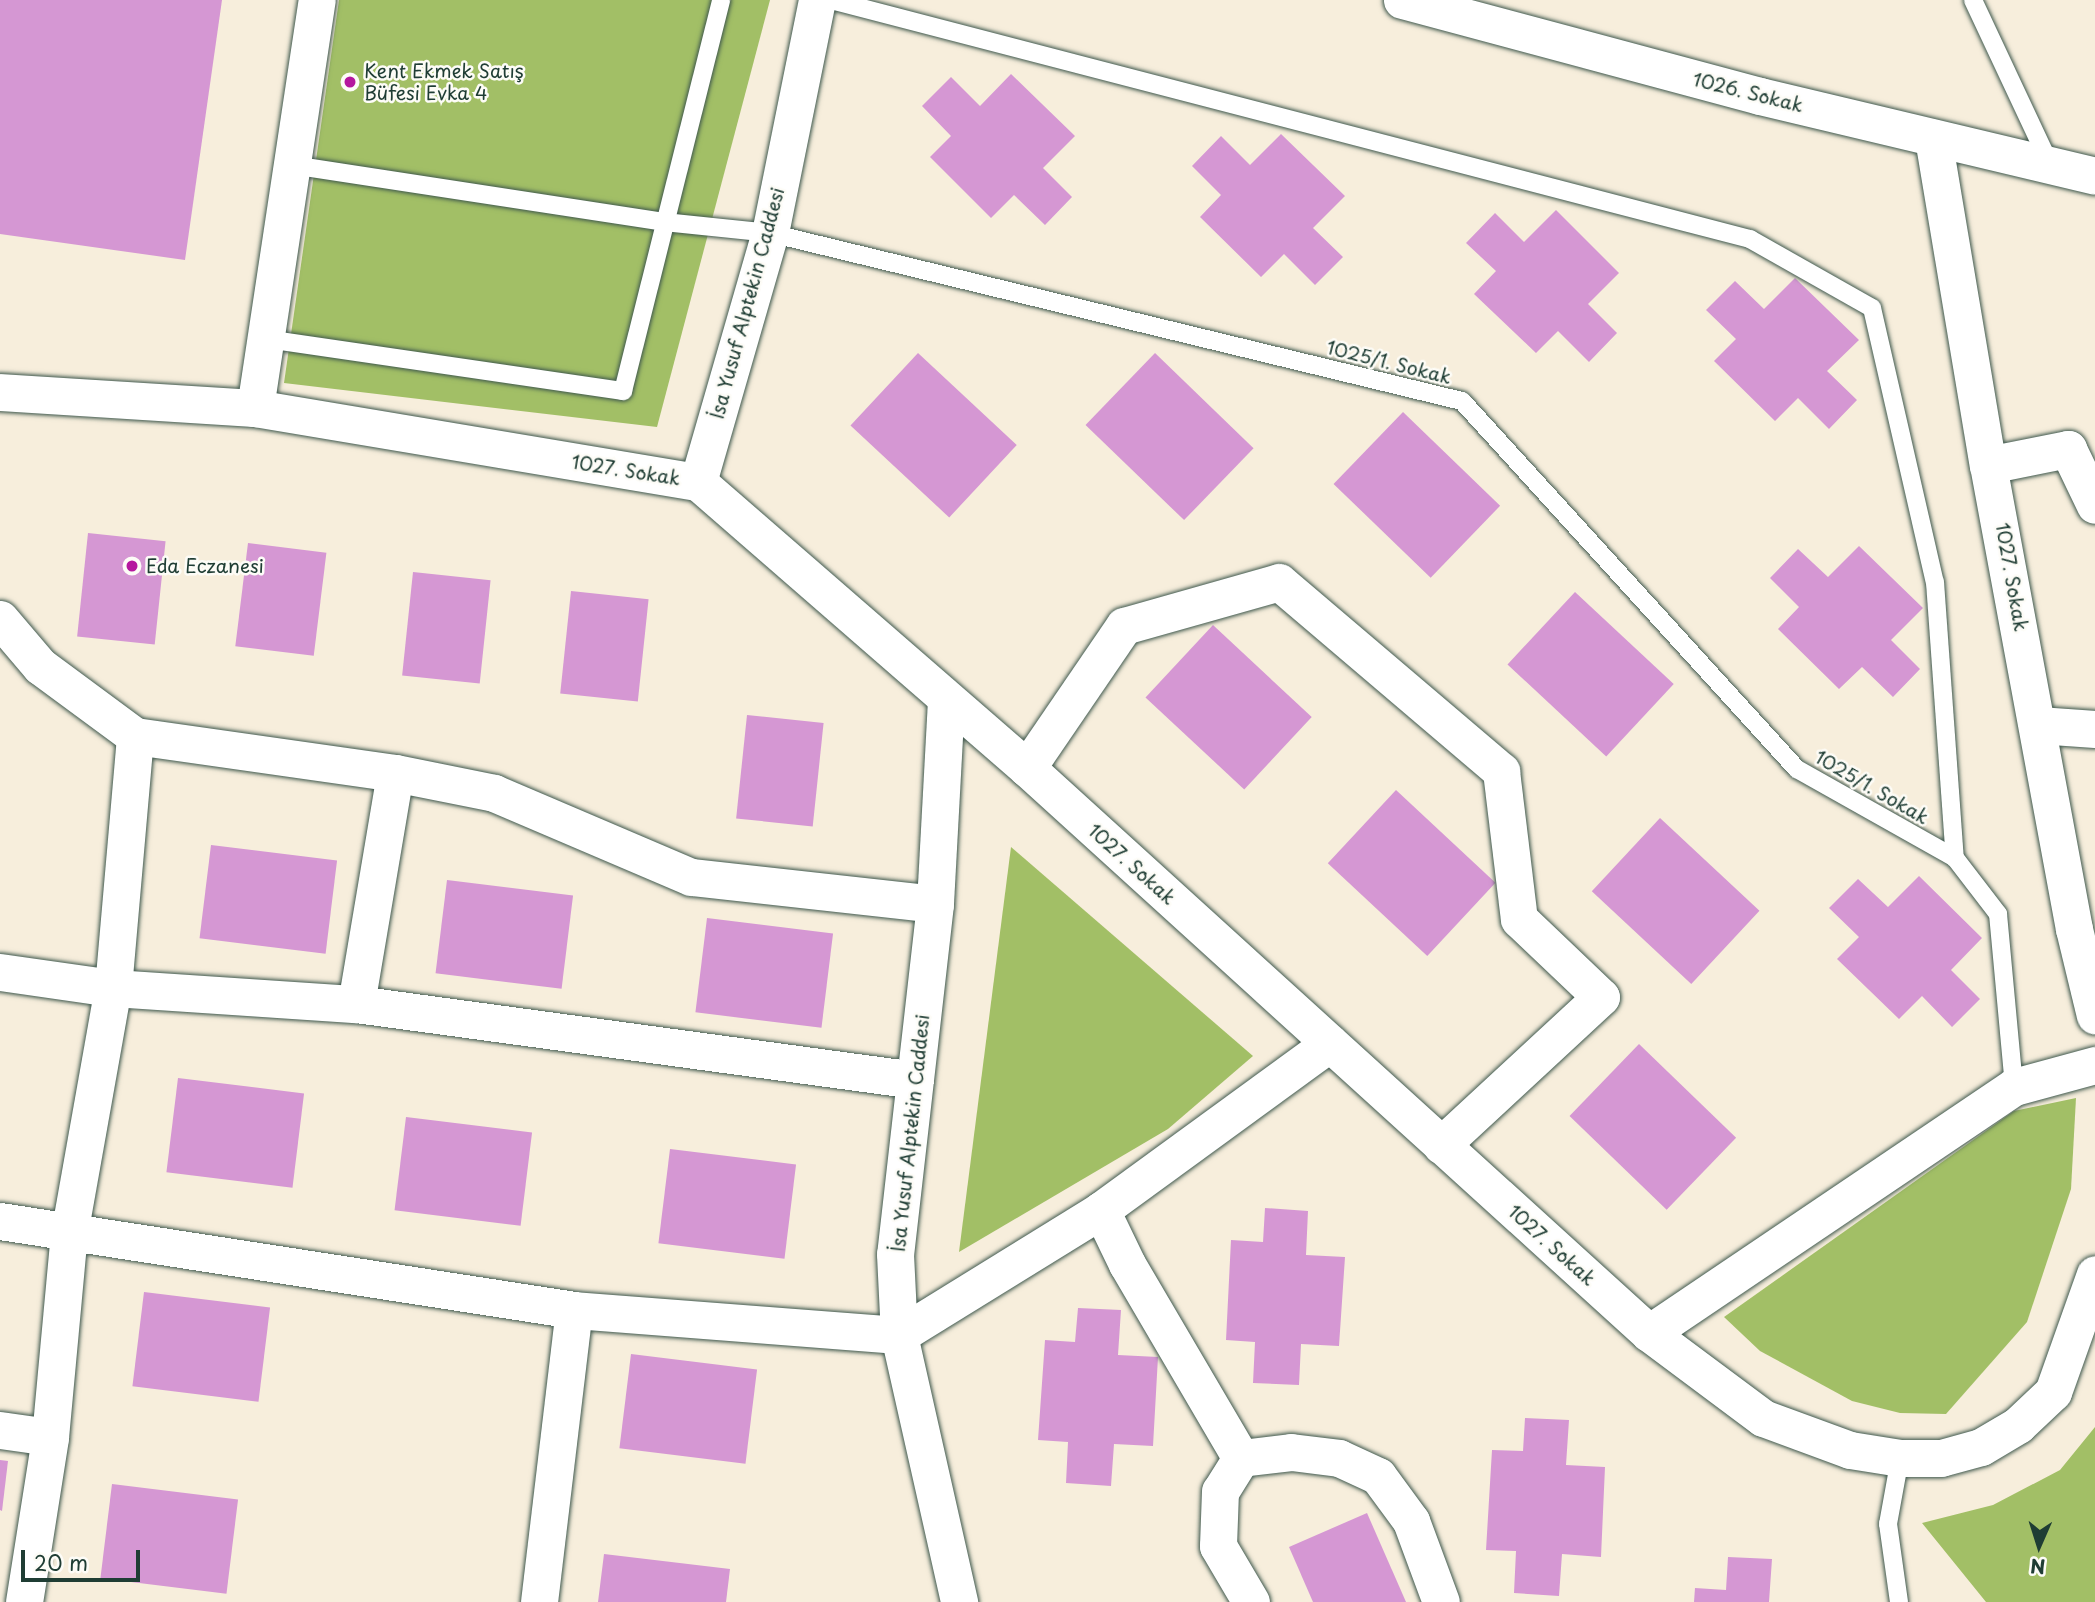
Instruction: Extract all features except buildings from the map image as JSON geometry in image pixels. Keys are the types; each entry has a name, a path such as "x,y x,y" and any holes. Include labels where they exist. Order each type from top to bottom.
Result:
{"street":[{"path":"255,408 317,0"},
{"name":"İsa Yusuf Alptekin Caddesi","path":"698,482 769,233 817,0"},
{"name":"1026. Sokak","path":"1402,0 1933,138 2049,162 2095,176"},
{"name":"1027. Sokak","path":"1933,138 1988,465 2074,929 2095,1016"},
{"name":"1027. Sokak","path":"0,392 255,408 698,482 1027,768 1649,1333 1705,1379 1763,1418 1850,1450 1900,1458 1941,1458 1981,1447 2018,1425 2053,1392 2095,1274"},
{"path":"1988,465 2068,449 2095,505"},
{"path":"1027,768 1124,626 1279,582 1501,771 1519,919 1601,997 1441,1145"},
{"path":"0,619 40,666 135,736 395,773 494,793 691,877 935,904"},
{"name":"İsa Yusuf Alptekin Caddesi","path":"946,700 935,904 895,1254 899,1335 959,1602"},
{"path":"2038,726 2095,729"},
{"path":"24,1602 50,1437 69,1234 113,988 135,736"},
{"path":"356,1004 395,773"},
{"path":"0,972 113,988 356,1004 915,1080"},
{"path":"0,1221 69,1234 574,1310 899,1335 1101,1210 1330,1043"},
{"path":"1649,1333 2014,1087 2095,1065"},
{"path":"1101,1210 1126,1264 1241,1458"},
{"path":"539,1602 574,1310"},
{"path":"0,1430 50,1437"},
{"path":"1241,1458 1292,1452 1327,1457 1378,1476 1411,1521 1441,1602"},
{"path":"1241,1458 1220,1491 1218,1546 1251,1602"}],"lane":[{"path":"266,339 623,391 721,0"},
{"path":"831,0 1750,239 1872,308 1935,582 1955,858 1998,914 2014,1087"},
{"path":"1973,0 2049,162"},
{"name":"1025/1. Sokak","path":"292,165 664,222 769,233 1462,401 1797,769 1955,858"},
{"path":"1899,1602 1888,1524 1900,1458"}],"green space":[{"path":"339,0 770,0 657,427 284,383"},
{"path":"1011,847 1253,1056 1168,1129 959,1252"},
{"path":"2076,1098 2071,1189 2027,1322 1946,1414 1900,1413 1852,1401 1760,1351 1724,1317 2014,1111"},
{"path":"2095,1427 2095,1602 1986,1602 1922,1523 1993,1505 2060,1470"}],"place":[{"name":"Kent Ekmek Satış Büfesi Evka 4","path":"350,82"},
{"name":"Eda Eczanesi","path":"132,566"}]}
